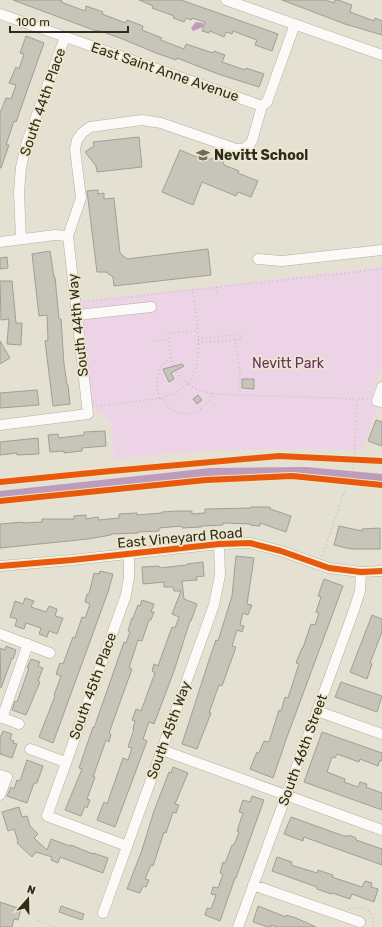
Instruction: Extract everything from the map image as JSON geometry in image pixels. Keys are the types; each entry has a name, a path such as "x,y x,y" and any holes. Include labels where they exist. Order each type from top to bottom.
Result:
{"street":[{"path":"226,0 382,55"},
{"name":"East Saint Anne Avenue","path":"0,14 262,106"},
{"path":"0,242 55,235 68,236 81,198 75,148 77,140 82,133 90,127 146,120 161,123 236,149 242,149 250,144 262,106 267,102 295,24"},
{"name":"South 44th Place","path":"20,239 19,192 21,167 27,142 65,37"},
{"name":"South 44th Way","path":"68,236 77,315 91,410"},
{"path":"258,259 282,261 382,250"},
{"path":"77,315 151,307"},
{"path":"377,400 382,387"},
{"path":"0,425 91,410"},
{"name":"East Vineyard Road","path":"0,566 72,560 219,544 250,543 281,551 319,565 361,572 382,571"},
{"name":"South 45th Way","path":"102,913 214,605 220,575 219,544"},
{"name":"South 45th Place","path":"127,846 46,816 126,595 129,576 129,553"},
{"name":"South 46th Street","path":"238,927 354,610 360,591 361,572"},
{"path":"0,634 50,653"},
{"path":"20,724 1,718 28,644"},
{"path":"317,711 382,734"},
{"path":"30,749 65,762"},
{"path":"162,750 382,830"},
{"path":"0,795 3,776"},
{"path":"253,885 360,922"}],"path":[{"path":"193,290 382,269"},
{"path":"216,287 217,292"},
{"path":"197,331 168,333 170,357 174,368 181,378 189,385 197,389 213,394 377,400"},
{"path":"91,410 161,398 176,393 188,383 196,369 198,361 198,343 241,339 240,334 198,339"},
{"path":"154,341 168,340"},
{"path":"235,340 240,373 240,394"},
{"path":"170,357 164,363 158,374 157,387 161,398 167,406 173,410 193,413 203,408 213,394"},
{"path":"174,368 179,366"},
{"path":"319,565 351,481 357,399"},
{"path":"353,460 361,459"},
{"path":"341,481 351,481"},
{"path":"38,921 56,927"}],"green space":[{"name":"Nevitt Park","path":"382,267 382,366 372,392 374,402 378,406 362,450 209,450 114,459 111,421 94,408 91,408 79,301"}],"shaded area":[{"path":"196,22 203,23 203,27 193,31 191,28"}],"building":[{"path":"13,0 62,0 61,2 85,11 86,6 126,23 127,20 143,26 142,30 162,38 161,40 184,49 186,44 213,53 214,51 225,55 222,62 245,70 246,68 264,74 259,87 218,74 177,58 176,60 156,53 120,38 97,30 96,31"},
{"path":"139,0 181,0 278,34 272,51 255,45 257,40 233,31 232,34 226,32 224,37 210,31 209,33 202,31 205,22 192,18 191,20 186,18 184,22 173,18 174,16 152,8 153,6"},
{"path":"282,0 326,0 334,3 335,0 338,0 352,5 350,12 374,21 375,18 382,21 382,35 345,24"},
{"path":"26,36 44,43 16,122 14,121 6,145 9,145 0,168 0,113 6,98 11,99 16,85 9,83 16,67 19,69 24,54 20,53"},
{"path":"139,137 142,167 97,172 96,166 85,152 94,146 93,142"},
{"path":"180,150 204,160 222,157 224,165 239,171 238,173 258,181 251,197 238,192 236,196 202,182 193,205 162,192"},
{"path":"98,190 98,194 104,193 104,199 114,198 120,253 127,259 208,249 211,275 114,286 113,277 106,272 97,272 87,191"},
{"path":"50,251 55,277 59,319 61,319 64,364 70,404 53,406 45,341 48,340 47,315 39,316 32,254"},
{"path":"7,257 8,268 0,269 0,258"},
{"path":"0,281 12,281 16,323 22,323 21,345 7,344 9,319 1,320"},
{"path":"0,341 10,358 0,364"},
{"path":"182,364 184,366 171,373 174,379 169,382 163,369"},
{"path":"242,379 254,379 254,389 242,388"},
{"path":"37,390 39,405 0,408 0,393"},
{"path":"198,395 202,400 197,404 193,399"},
{"path":"376,420 382,422 382,446 368,441"},
{"path":"105,431 106,446 82,448 82,451 64,453 64,451 50,452 48,435 58,434 59,438 84,435 84,432"},
{"path":"38,438 39,454 17,455 17,453 0,455 0,442"},
{"path":"270,507 270,509 291,516 286,532 260,523 260,526 223,523 223,525 201,527 182,528 182,526 159,528 159,531 111,534 88,539 0,548 0,524 42,522 42,519 74,519 74,516 86,515 86,519 98,517 99,520 119,518 119,514 137,513 137,515 192,511 192,514 205,513 205,509"},
{"path":"339,526 362,531 362,529 380,528 380,549 351,549 334,545"},
{"path":"236,556 254,558 247,604 252,605 248,615 243,613 240,625 244,626 242,632 237,630 232,646 236,647 222,686 219,685 209,713 211,713 197,749 182,744 210,657 216,640 218,641 232,596"},
{"path":"203,562 204,576 196,577 197,580 182,581 184,599 197,604 154,724 149,722 143,739 147,741 115,827 97,820 104,802 107,804 123,758 128,760 132,748 128,747 135,721 132,720 136,709 141,711 155,673 152,671 154,664 158,666 172,627 175,628 179,617 172,614 181,591 174,591 173,587 164,587 164,582 143,584 142,567 159,566 159,568"},
{"path":"100,571 113,574 108,592 53,743 39,737 61,676 56,674 60,663 63,664 73,637 75,638 82,617 85,618 90,604 85,602 87,594 89,594 94,573 99,574"},
{"path":"324,579 343,586 273,778 250,769 257,752 259,753 264,741 269,742 279,710 281,711 285,697 288,698 299,664 296,663 311,624 315,625 319,613 316,612 321,597 318,596"},
{"path":"25,598 34,601 31,607 46,612 49,606 57,609 55,616 63,618 57,634 49,631 47,637 39,634 41,628 26,623 24,629 15,626 17,619 10,617 15,601 23,604"},
{"path":"142,600 154,604 151,612 154,612 151,620 149,620 142,641 138,640 129,668 132,669 109,733 111,734 109,742 106,740 87,799 90,800 87,808 85,806 81,816 65,810 82,769 79,768 124,642 126,643 130,632 128,631 132,618"},
{"path":"372,615 382,619 382,632 370,663 372,664 367,679 350,672"},
{"path":"6,646 16,650 1,688 0,648 5,650"},
{"path":"31,659 40,662 38,666 43,668 38,681 40,682 26,715 12,710 15,701 17,702"},
{"path":"341,682 382,696 377,712 335,697"},
{"path":"3,731 12,734 10,739 14,741 13,743 17,744 12,758 0,754 0,736"},
{"path":"322,732 382,753 382,761 380,760 378,766 360,759 359,762 337,754 335,758 332,757 327,772 345,779 344,782 358,787 360,782 367,784 366,787 382,793 382,810 304,782"},
{"path":"27,760 43,766 37,783 34,783 27,803 7,796 11,787 14,789 17,780 20,781"},
{"path":"173,767 188,773 175,804 179,805 176,813 173,812 166,833 164,832 153,866 151,865 145,879 149,880 146,887 143,886 140,893 127,889 142,850 154,811 169,772 171,773"},
{"path":"252,796 264,800 220,921 205,915 207,908 211,909 216,895 211,894 213,887 218,888 223,874 220,873 223,862 225,863 239,832 237,831 243,813 239,812 243,800 250,802"},
{"path":"19,807 22,817 27,816 30,826 38,834 34,838 47,850 51,839 108,858 103,873 60,857 58,863 51,860 52,857 36,852 32,857 17,843 18,841 14,829 8,831 2,812"},
{"path":"291,817 344,836 349,835 356,838 356,840 382,849 382,865 304,837 303,841 284,834"},
{"path":"277,857 292,862 291,865 317,873 318,870 333,875 332,877 362,887 365,881 372,883 371,887 378,889 374,902 352,894 350,899 332,893 331,894 317,889 317,887 272,871"},
{"path":"0,902 21,909 18,920 14,919 12,927 0,927"},
{"path":"61,906 84,914 82,920 59,912"},
{"path":"258,906 286,917 286,915 296,918 316,927 277,927 271,925 271,927 268,927 253,922"}],"waterway":[{"path":"0,495 211,472 306,471 382,478"}],"cycle path":[{"path":"0,482 279,456 382,461"},
{"path":"0,501 206,480 292,476 382,485"},
{"path":"0,566 72,560 219,544 250,543 281,551 329,568 361,572 382,571"}],"place":[{"name":"Nevitt School","path":"203,155"}]}
